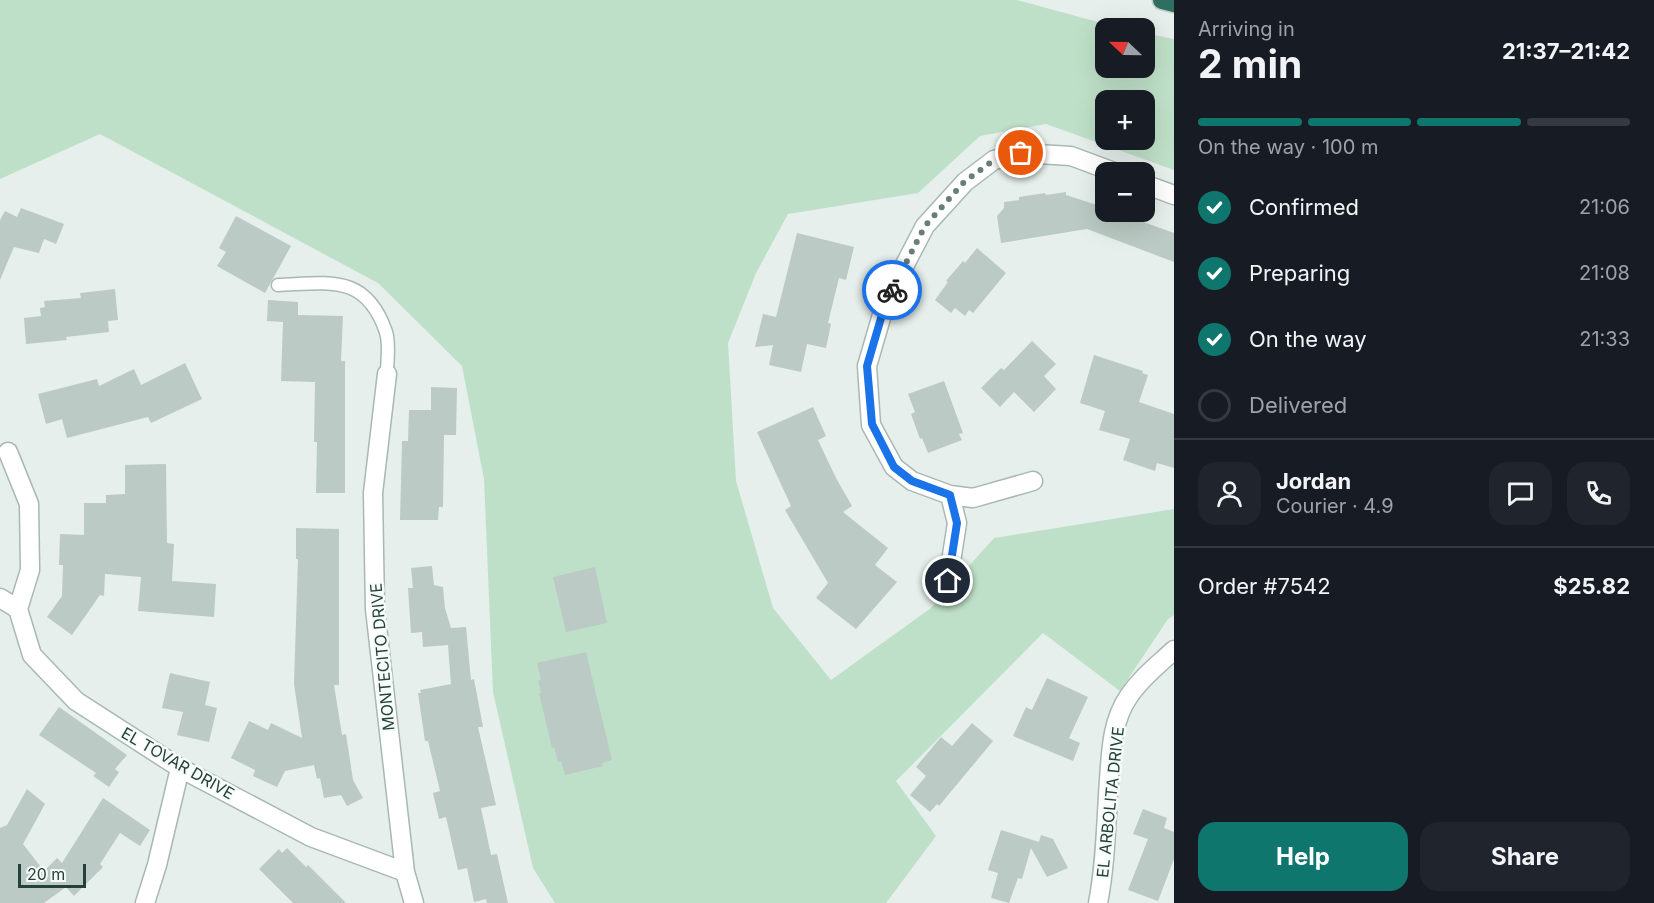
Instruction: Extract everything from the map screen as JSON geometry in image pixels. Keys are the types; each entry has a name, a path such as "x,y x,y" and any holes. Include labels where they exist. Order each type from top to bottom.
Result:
{"highway":[{"path":"1162,0 1174,3"}],"street":[{"path":"1033,481 973,498 950,495 912,481 894,467 872,424 867,366 886,301 925,226 964,182 994,160 1021,153 1071,156 1095,165"},
{"path":"1155,188 1174,195"},
{"name":"MONTECITO DRIVE","path":"387,374 373,493 375,609 405,872 414,903"},
{"path":"0,598 18,609 30,570 29,504 8,452"},
{"path":"948,581 957,523 950,495"},
{"name":"EL TOVAR DRIVE","path":"18,609 32,655 76,701 180,768 311,837 405,872"},
{"name":"EL ARBOLITA DRIVE","path":"1098,903 1103,879 1112,750 1119,714 1128,696 1174,650"},
{"path":"145,903 157,865 180,768"}],"lane":[{"path":"278,285 337,283 359,291 373,307 386,333 387,374"}],"green space":[{"path":"0,0 1017,0 1095,21 1095,78 1155,78 1155,35 1174,39 1174,170 1118,150 1155,150 1155,90 1095,90 1095,142 1046,124 980,136 918,193 788,214 756,273 728,343 736,481 773,608 831,680 931,608 994,538 1174,509 1174,615 1168,619 1120,691 1043,633 896,781 936,836 886,903 555,903 533,868 493,692 484,479 462,366 378,283 100,134 0,179"}],"building":[{"path":"1066,192 1066,195 1095,204 1095,222 1144,222 1174,233 1174,262 1087,229 1001,243 997,216 1004,208 1004,202 1019,200 1019,197 1045,193 1046,195"},
{"path":"21,208 64,224 56,244 44,239 39,253 14,247 0,280 0,220 5,211 17,217"},
{"path":"236,216 291,246 265,293 217,266 226,252 219,248"},
{"path":"797,233 854,247 846,280 839,278 828,323 831,324 826,348 807,344 801,372 769,365 773,345 755,347 763,314 776,317"},
{"path":"977,248 1006,273 973,313 969,310 965,316 955,308 951,313 935,300 948,282 946,281"},
{"path":"115,289 118,320 108,321 109,332 66,337 67,340 26,344 24,318 41,316 40,308 45,307 44,301 81,298 80,293"},
{"path":"268,300 298,302 298,315 343,316 341,361 345,361 345,493 316,493 315,382 281,381 283,322 267,321"},
{"path":"1032,341 1056,364 1044,376 1056,389 1034,412 1014,392 1000,407 981,388 1001,368 1004,370"},
{"path":"1094,355 1143,371 1142,373 1148,375 1139,402 1174,414 1174,468 1157,463 1155,471 1123,460 1130,439 1099,430 1105,411 1080,403"},
{"path":"185,363 202,399 151,423 148,417 67,438 62,419 46,424 38,394 97,379 99,386 134,369 141,385"},
{"path":"944,381 963,433 959,434 962,440 928,453 911,414 915,412 908,394"},
{"path":"431,387 457,388 456,435 444,435 443,507 439,507 438,520 400,520 402,441 408,441 409,410 431,410"},
{"path":"813,407 826,436 818,440 852,506 843,512 888,548 875,565 897,582 856,629 816,598 828,583 785,510 791,506 757,432"},
{"path":"166,464 167,543 174,544 172,581 216,584 214,617 138,611 141,577 105,574 104,596 100,595 72,635 47,617 62,596 63,565 59,565 60,534 84,535 84,503 106,503 106,495 125,494 125,465"},
{"path":"296,528 339,529 339,685 334,685 342,735 346,734 353,780 363,798 347,806 341,795 324,798 320,778 317,779 314,765 285,771 277,787 253,776 255,770 231,758 249,721 268,730 271,723 302,738 294,684 298,559 296,559"},
{"path":"432,566 434,585 443,587 445,608 451,628 466,627 471,680 474,679 483,727 478,727 496,805 481,808 491,855 497,854 508,903 487,903 486,899 474,902 467,868 458,870 446,817 439,819 433,793 440,791 428,741 425,741 418,693 421,693 420,690 451,684 448,645 423,647 422,632 411,633 408,588 413,588 411,568"},
{"path":"595,567 607,623 566,632 553,577"},
{"path":"586,652 612,760 602,763 603,766 565,775 561,761 558,762 554,747 552,748 539,693 541,693 538,681 541,680 537,663"},
{"path":"170,673 210,682 205,705 217,708 209,742 177,735 183,712 162,708"},
{"path":"1047,678 1088,697 1069,738 1080,743 1073,761 1013,736 1026,707 1032,710"},
{"path":"59,707 127,755 115,769 119,772 109,787 93,776 96,773 39,735"},
{"path":"972,723 993,741 939,806 937,804 930,812 910,795 926,776 916,767 941,737 952,746"},
{"path":"27,789 45,804 23,844 44,871 57,858 62,863 103,798 150,830 140,846 120,833 100,864 103,867 74,896 66,887 44,903 0,903 0,828 7,825"},
{"path":"1143,809 1167,818 1164,828 1174,832 1174,859 1158,901 1128,890 1148,839 1133,834"},
{"path":"1001,830 1039,842 1041,835 1053,839 1068,868 1047,877 1031,848 1022,879 1018,878 1009,903 991,898 998,873 988,870"},
{"path":"287,848 306,867 308,865 346,903 293,903 259,869 279,849 282,853"}],"way so far":[{"path":"892,290 925,226 964,182 994,160 1021,153"}],"route":[{"path":"892,290 886,301 867,366 872,424 894,467 912,481 950,495 957,523 948,581"}]}
